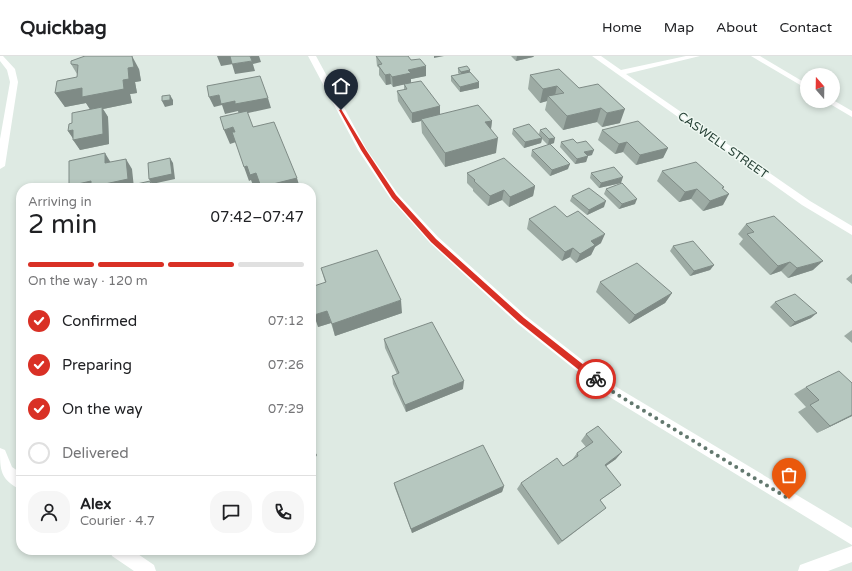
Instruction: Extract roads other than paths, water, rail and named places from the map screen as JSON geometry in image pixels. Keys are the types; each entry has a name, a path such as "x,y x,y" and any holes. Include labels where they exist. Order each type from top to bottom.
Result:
{"street":[{"path":"312,56 363,150 394,196 434,240 522,320 613,392 852,537"},
{"name":"CASWELL STREET","path":"596,56 806,203 852,231"},
{"path":"620,73 696,56"},
{"path":"756,56 800,83"},
{"path":"0,57 10,69 14,82 0,166"},
{"path":"840,107 852,114"},
{"path":"0,456 7,472 16,478"},
{"path":"806,571 852,554"},
{"path":"125,555 148,571"}]}
